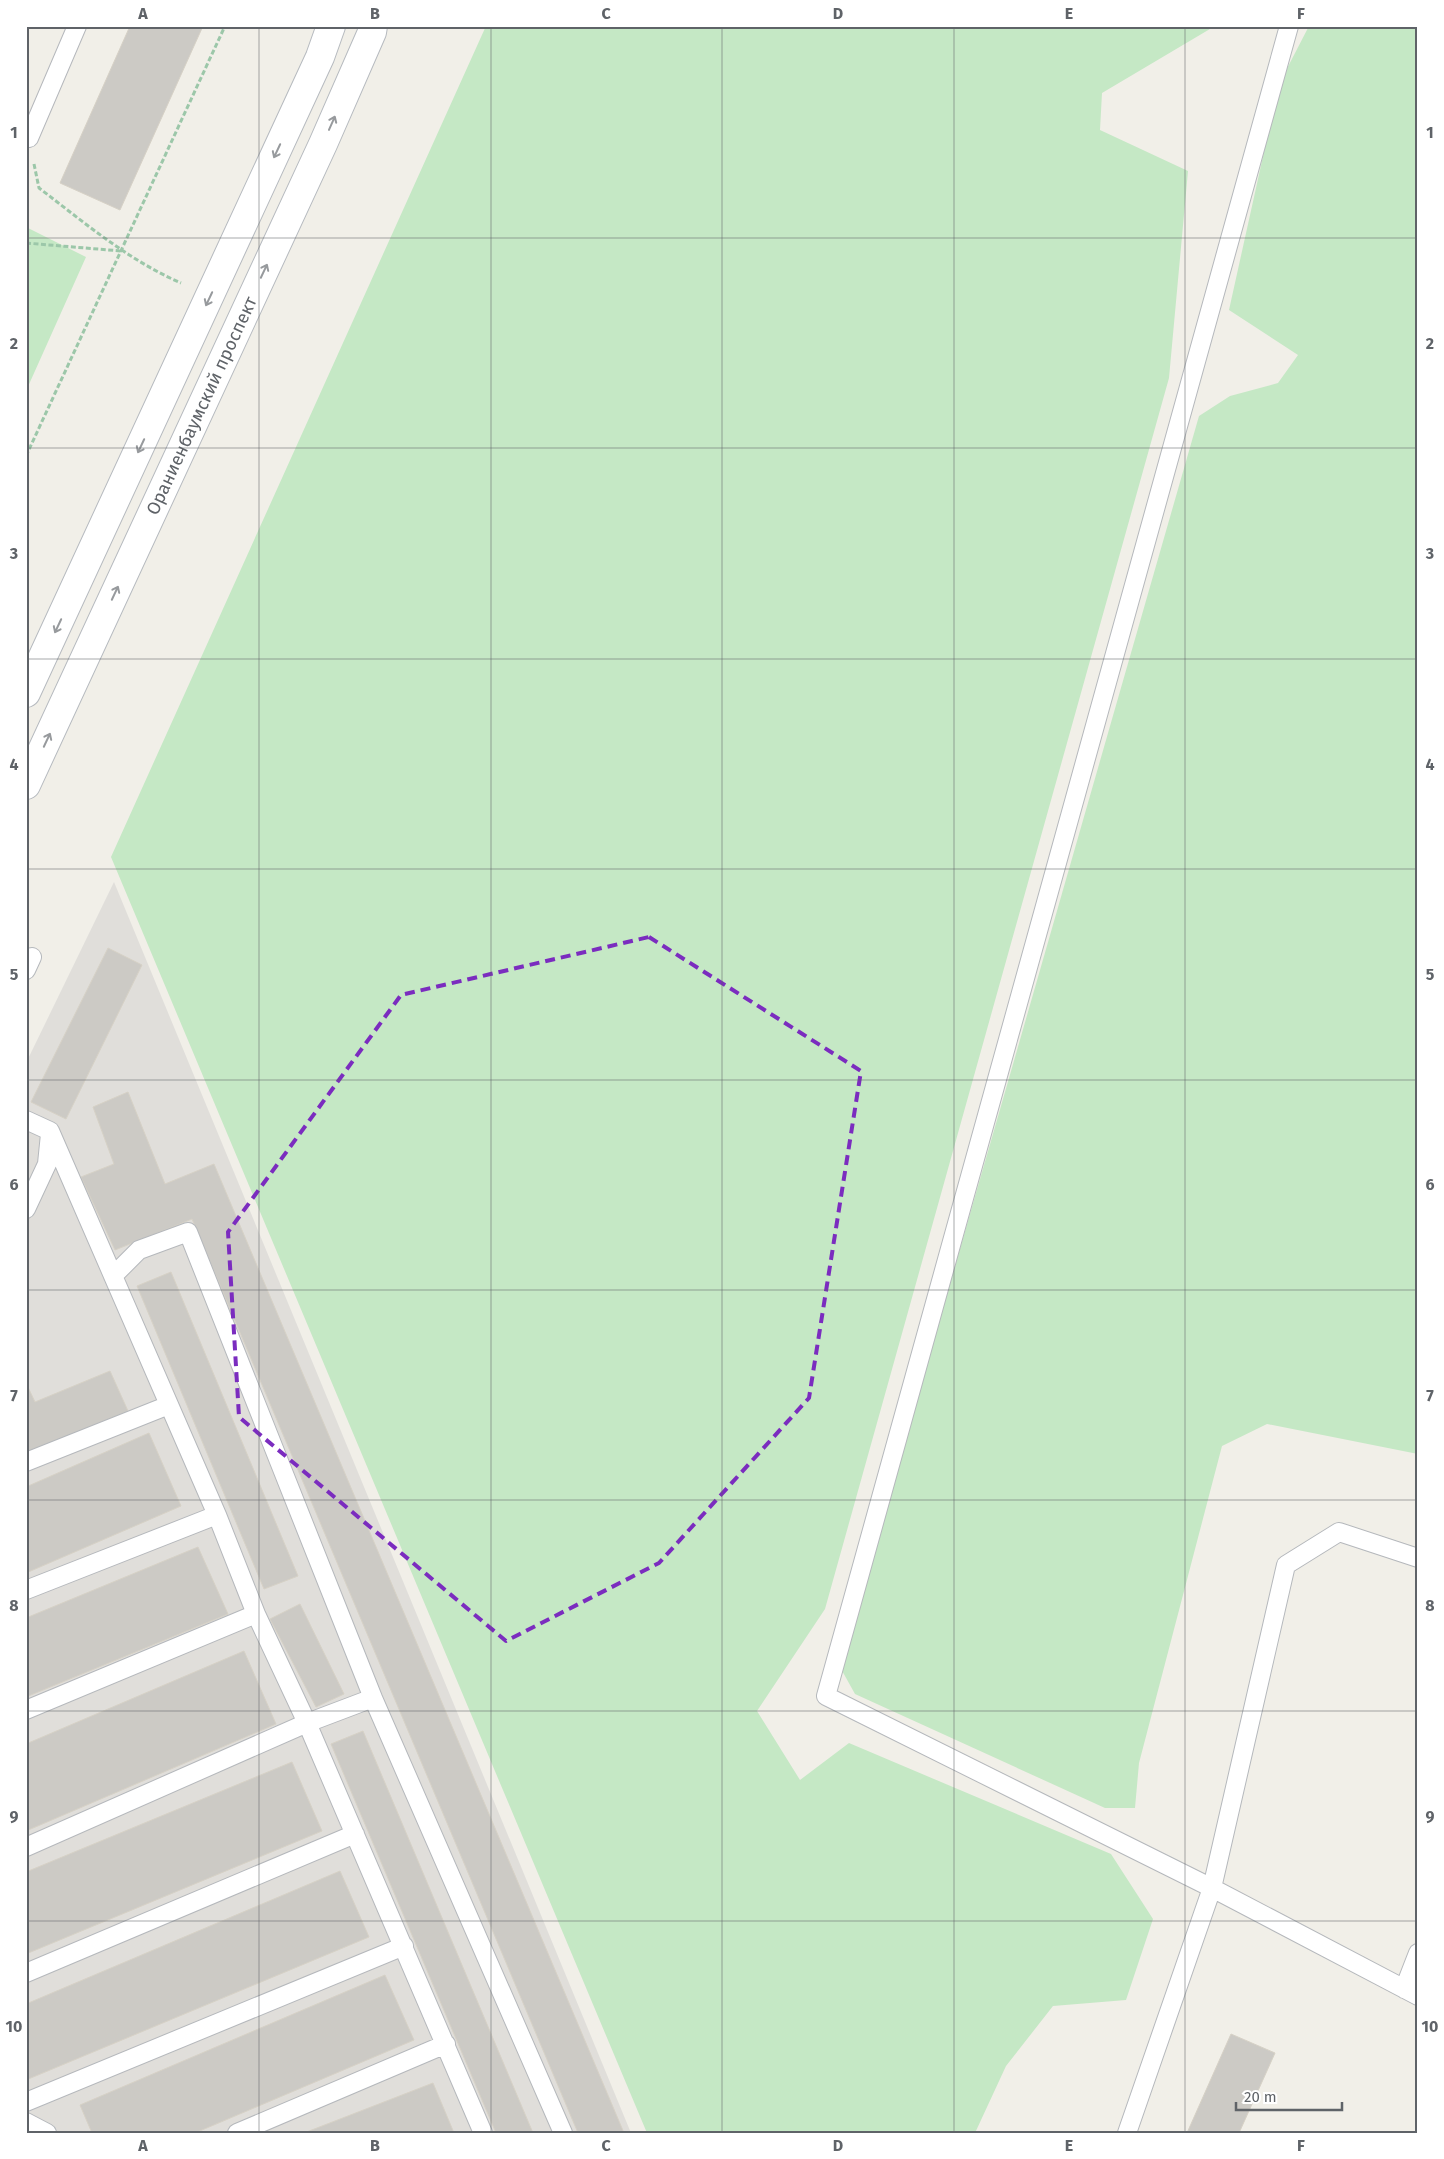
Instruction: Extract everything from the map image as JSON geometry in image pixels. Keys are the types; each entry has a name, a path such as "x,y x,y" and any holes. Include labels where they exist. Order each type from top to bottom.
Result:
{"main road":[{"path":"26,693 320,57 330,26"},
{"name":"Ораниенбаумский проспект","path":"26,785 323,144 373,26"}],"lane":[{"path":"28,137 77,26"},
{"path":"1289,26 826,1696 1212,1888 1411,1992 1418,1953"},
{"path":"26,1120 50,1131 217,1515 256,1614 307,1723 483,2133"},
{"path":"26,1209 47,1164 50,1131"},
{"path":"113,1276 139,1250 188,1232 373,1698 563,2133"},
{"path":"26,1462 169,1405"},
{"path":"26,1590 217,1515"},
{"path":"1127,2133 1212,1888 1286,1565 1339,1532 1418,1558"},
{"path":"26,1710 256,1614"},
{"path":"26,1848 307,1723 373,1698"},
{"path":"26,1973 355,1834"},
{"path":"26,2102 404,1946"},
{"path":"237,2133 446,2044"},
{"path":"26,2122 47,2133"}],"path":[{"path":"26,456 224,26"},
{"path":"28,137 40,188 121,252 153,271 182,283"},
{"path":"26,243 121,252"}],"highlighted area":[{"path":"649,937 861,1071 809,1398 659,1563 506,1641 239,1417 228,1232 401,995"}],"shaded area":[{"path":"114,882 631,2133 26,2133 26,1063"}],"green space":[{"path":"486,26 1215,26 1102,93 1100,130 1188,171 1169,378 825,1609 757,1711 800,1780 849,1743 1111,1854 1153,1919 1126,2000 1053,2006 1006,2066 975,2133 647,2133 111,857"},
{"path":"1309,26 1418,26 1418,1454 1267,1424 1222,1446 1139,1763 1135,1808 1105,1808 855,1694 840,1667 1199,416 1230,396 1278,383 1298,355 1229,310 1279,84"},
{"path":"26,227 86,257 26,391"}],"building":[{"path":"130,26 203,26 120,210 60,183"},
{"path":"108,948 142,965 66,1119 31,1102"},
{"path":"128,1092 165,1184 214,1164 624,2133 578,2133 192,1219 115,1250 81,1177 114,1164 93,1107"},
{"path":"171,1272 298,1576 264,1589 137,1286"},
{"path":"110,1371 128,1411 26,1454 26,1383 35,1402"},
{"path":"149,1433 181,1506 26,1573 26,1487"},
{"path":"198,1547 228,1614 26,1697 26,1618"},
{"path":"300,1604 344,1694 316,1707 270,1619"},
{"path":"244,1651 276,1724 26,1831 26,1744"},
{"path":"363,1731 533,2133 496,2133 331,1744"},
{"path":"292,1762 322,1831 26,1954 26,1872"},
{"path":"340,1871 369,1937 26,2080 26,2004"},
{"path":"385,1975 414,2040 195,2133 116,2133 115,2131 111,2133 92,2133 80,2105"},
{"path":"1231,2034 1275,2053 1239,2133 1187,2133"},
{"path":"433,2083 454,2133 304,2133"}]}
